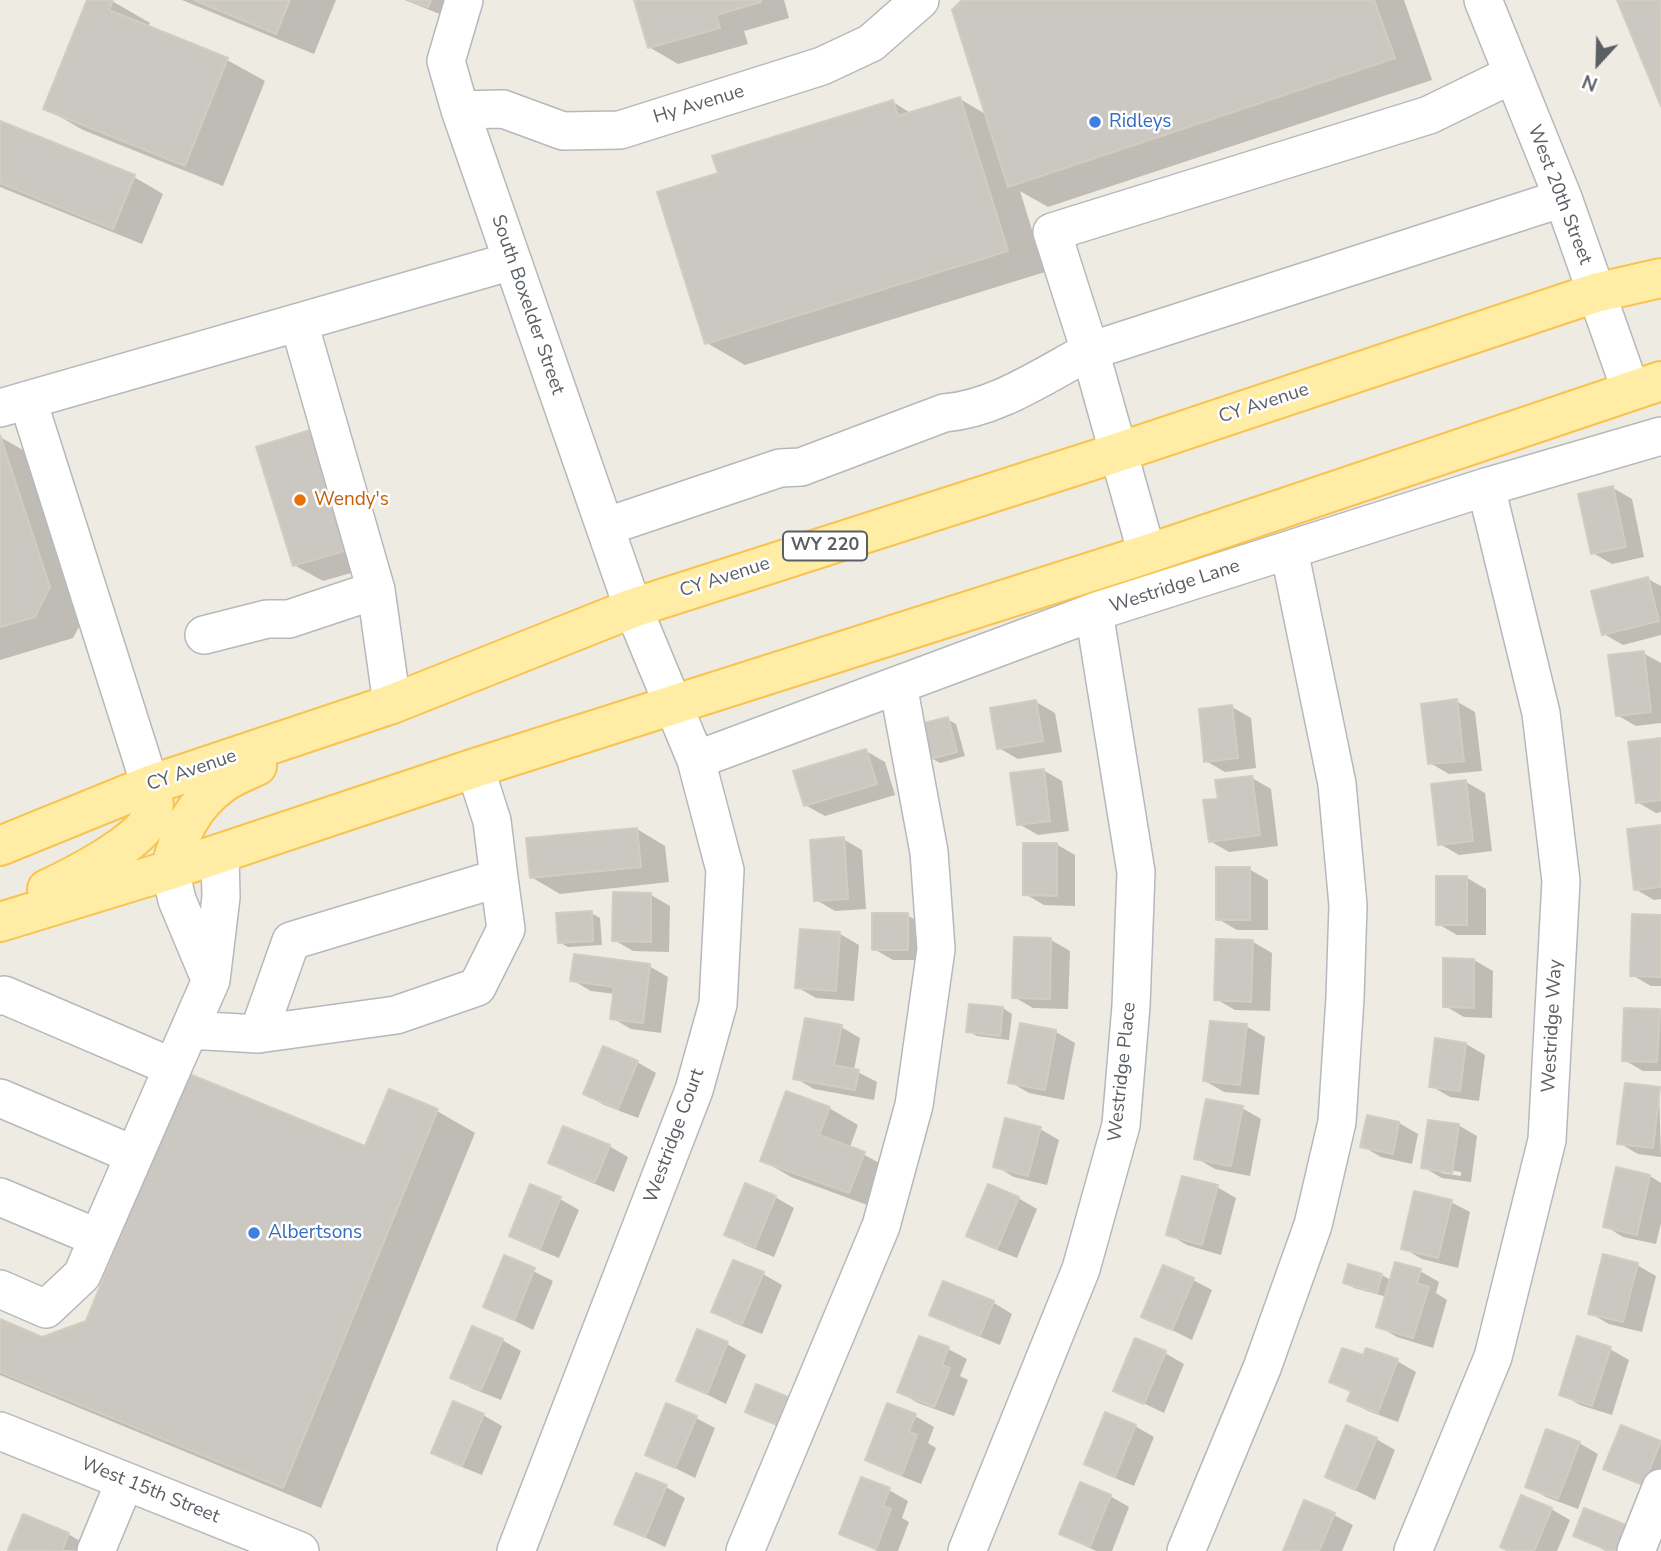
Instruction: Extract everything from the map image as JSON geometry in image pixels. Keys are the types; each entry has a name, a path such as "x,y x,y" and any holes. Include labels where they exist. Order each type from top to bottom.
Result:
{"main road":[{"name":"CY Avenue","path":"0,846 150,785 392,704 632,608 1119,452 1595,293 1661,278"},
{"path":"6,921 1147,554 1646,386"},
{"path":"170,870 178,839 194,810 223,783 285,753 356,726 392,704"},
{"path":"6,921 28,898 85,871 129,842 151,818 154,799 150,785"}],"street":[{"name":"South Boxelder Street","path":"464,0 446,61 460,110 632,608 672,707"},
{"name":"Hy Avenue","path":"460,110 503,109 563,131 620,130 822,66 871,43 920,0"},
{"name":"West 20th Street","path":"1483,0 1563,198 1595,293 1646,386"},
{"path":"1147,554 1090,351 1052,232 1429,115 1513,74"},
{"path":"605,527 780,468 800,467 944,413 967,411 992,402 1090,351 1563,198"},
{"path":"150,785 14,405 512,261"},
{"path":"299,323 376,590 392,704"},
{"name":"Westridge Lane","path":"696,760 1094,612 1486,487 1661,436"},
{"name":"Westridge Way","path":"1413,1551 1493,1357 1547,1140 1561,881 1541,713 1486,487"},
{"path":"1186,1551 1262,1368 1313,1225 1337,1122 1348,905 1337,784 1289,550"},
{"path":"204,635 267,618 289,619 376,590"},
{"name":"Westridge Place","path":"967,1551 1082,1269 1121,1125 1131,1006 1136,872 1094,612"},
{"path":"745,1551 881,1226 914,1105 936,949 929,852 898,685"},
{"name":"Westridge Court","path":"516,1551 694,1090 718,1004 725,870 696,760 672,707"},
{"path":"188,1030 258,1034 396,1015 477,986 506,929 492,821 475,768"},
{"path":"0,1289 46,1309 82,1275 211,980 221,897 220,853"},
{"path":"170,870 177,900 211,980"},
{"path":"258,1034 291,941 499,878"},
{"path":"0,996 4,995 172,1067"},
{"path":"0,1098 134,1155"},
{"path":"0,1197 98,1238"},
{"name":"West 15th Street","path":"0,1431 300,1551"},
{"path":"96,1551 125,1480"},
{"path":"1636,1551 1661,1488"}],"building":[{"path":"87,0 113,0 109,10 228,58 185,166 43,109"},
{"path":"194,0 290,0 276,34"},
{"path":"409,0 431,0 428,7"},
{"path":"634,0 761,2 716,15 720,28 648,48"},
{"name":"Ridleys","path":"962,0 1374,0 1395,58 1008,187 952,10"},
{"path":"1617,0 1661,0 1661,106"},
{"path":"960,97 1008,251 705,344 657,192 718,173 712,156 893,100 898,116"},
{"path":"0,121 135,175 113,229 0,183"},
{"path":"310,430 347,550 293,566 256,447"},
{"path":"0,435 50,587 35,617 0,627"},
{"path":"1613,486 1626,547 1591,554 1578,494"},
{"path":"1648,577 1659,621 1602,635 1591,591"},
{"path":"1644,651 1651,712 1616,716 1608,655"},
{"path":"1457,699 1464,761 1428,764 1421,704"},
{"path":"1036,700 1043,741 997,749 990,708"},
{"path":"1232,705 1238,758 1204,762 1199,709"},
{"path":"948,717 957,752 930,759 920,724"},
{"path":"1661,738 1661,800 1636,803 1628,742"},
{"path":"866,749 877,784 804,806 793,771"},
{"path":"1044,769 1050,821 1017,825 1010,773"},
{"path":"1252,776 1260,835 1209,842 1203,800 1218,799 1215,780"},
{"path":"1466,780 1473,841 1438,845 1431,784"},
{"path":"1661,825 1661,887 1634,890 1627,829"},
{"path":"637,828 641,867 530,878 526,838"},
{"path":"844,837 848,899 814,901 810,840"},
{"path":"1023,843 1057,843 1057,896 1023,895"},
{"path":"1216,867 1250,867 1250,920 1216,920"},
{"path":"1436,876 1467,876 1467,925 1436,925"},
{"path":"613,892 651,893 651,942 612,941"},
{"path":"592,911 593,941 558,943 556,913"},
{"path":"872,913 908,913 908,950 872,950"},
{"path":"1632,914 1661,915 1661,977 1630,976"},
{"path":"800,929 840,932 836,991 795,988"},
{"path":"1014,937 1051,938 1050,999 1012,998"},
{"path":"1216,939 1253,940 1251,1002 1214,1000"},
{"path":"574,954 650,964 643,1023 610,1019 614,987 570,981"},
{"path":"1443,958 1474,959 1474,1008 1443,1007"},
{"path":"969,1004 1003,1007 1000,1036 966,1032"},
{"path":"1624,1008 1660,1009 1657,1062 1622,1061"},
{"path":"805,1018 842,1025 834,1065 859,1070 855,1090 793,1079"},
{"path":"1210,1021 1247,1024 1240,1085 1203,1081"},
{"path":"1020,1023 1056,1030 1045,1090 1008,1083"},
{"path":"1435,1038 1466,1043 1460,1091 1429,1087"},
{"path":"603,1046 638,1061 618,1109 583,1094"},
{"name":"Albertsons","path":"187,1073 365,1146 389,1089 438,1109 283,1488 0,1372 0,1319 42,1337 86,1321"},
{"path":"1625,1083 1660,1087 1653,1148 1617,1144"},
{"path":"786,1091 830,1107 819,1135 865,1152 849,1193 760,1161"},
{"path":"1206,1099 1243,1106 1231,1166 1194,1159"},
{"path":"1367,1115 1399,1122 1393,1154 1360,1147"},
{"path":"1005,1118 1041,1127 1028,1176 993,1167"},
{"path":"1428,1120 1459,1124 1452,1173 1421,1168"},
{"path":"563,1126 610,1145 595,1182 548,1163"},
{"path":"1616,1167 1650,1175 1637,1235 1603,1227"},
{"path":"1182,1176 1218,1185 1202,1245 1166,1235"},
{"path":"745,1183 776,1196 755,1247 724,1235"},
{"path":"530,1184 561,1197 540,1249 509,1236"},
{"path":"988,1184 1019,1197 997,1249 966,1236"},
{"path":"1414,1191 1452,1200 1438,1258 1401,1249"},
{"path":"1603,1254 1638,1263 1623,1322 1588,1314"},
{"path":"504,1255 535,1268 514,1320 483,1307"},
{"path":"733,1260 764,1272 742,1324 711,1312"},
{"path":"1395,1262 1421,1269 1417,1283 1429,1287 1413,1338 1376,1327"},
{"path":"1348,1264 1382,1274 1377,1293 1343,1283"},
{"path":"1163,1265 1194,1278 1172,1330 1141,1317"},
{"path":"943,1281 994,1301 980,1336 929,1315"},
{"path":"472,1326 503,1339 481,1390 450,1378"},
{"path":"697,1329 728,1342 707,1394 676,1381"},
{"path":"919,1336 949,1347 942,1365 950,1368 934,1407 897,1392"},
{"path":"1577,1336 1611,1347 1592,1406 1559,1395"},
{"path":"1135,1338 1166,1351 1144,1404 1113,1391"},
{"path":"1342,1348 1363,1355 1366,1348 1398,1359 1378,1413 1347,1401 1351,1391 1329,1382"},
{"path":"756,1384 788,1397 777,1425 745,1412"},
{"path":"453,1401 484,1414 462,1466 431,1453"},
{"path":"666,1403 697,1416 675,1468 645,1455"},
{"path":"887,1403 916,1414 909,1432 917,1435 902,1475 865,1460"},
{"path":"1105,1412 1136,1425 1115,1477 1084,1464"},
{"path":"1346,1425 1377,1438 1355,1490 1325,1477"},
{"path":"1621,1425 1661,1441 1643,1485 1603,1469"},
{"path":"1546,1429 1580,1442 1558,1499 1525,1487"},
{"path":"636,1473 667,1485 645,1537 614,1524"},
{"path":"861,1477 890,1488 883,1506 891,1509 876,1549 839,1534"},
{"path":"1080,1482 1111,1495 1090,1547 1059,1534"},
{"path":"1521,1495 1552,1508 1534,1551 1509,1551 1500,1547"},
{"path":"1304,1500 1335,1513 1319,1551 1283,1551"},
{"path":"1584,1508 1631,1527 1622,1551 1610,1551 1573,1536"},
{"path":"23,1514 69,1533 62,1551 8,1550"}],"place":[{"name":"Ridleys","path":"1095,122"},
{"name":"Wendy's","path":"300,500"},
{"name":"Albertsons","path":"254,1233"}]}
